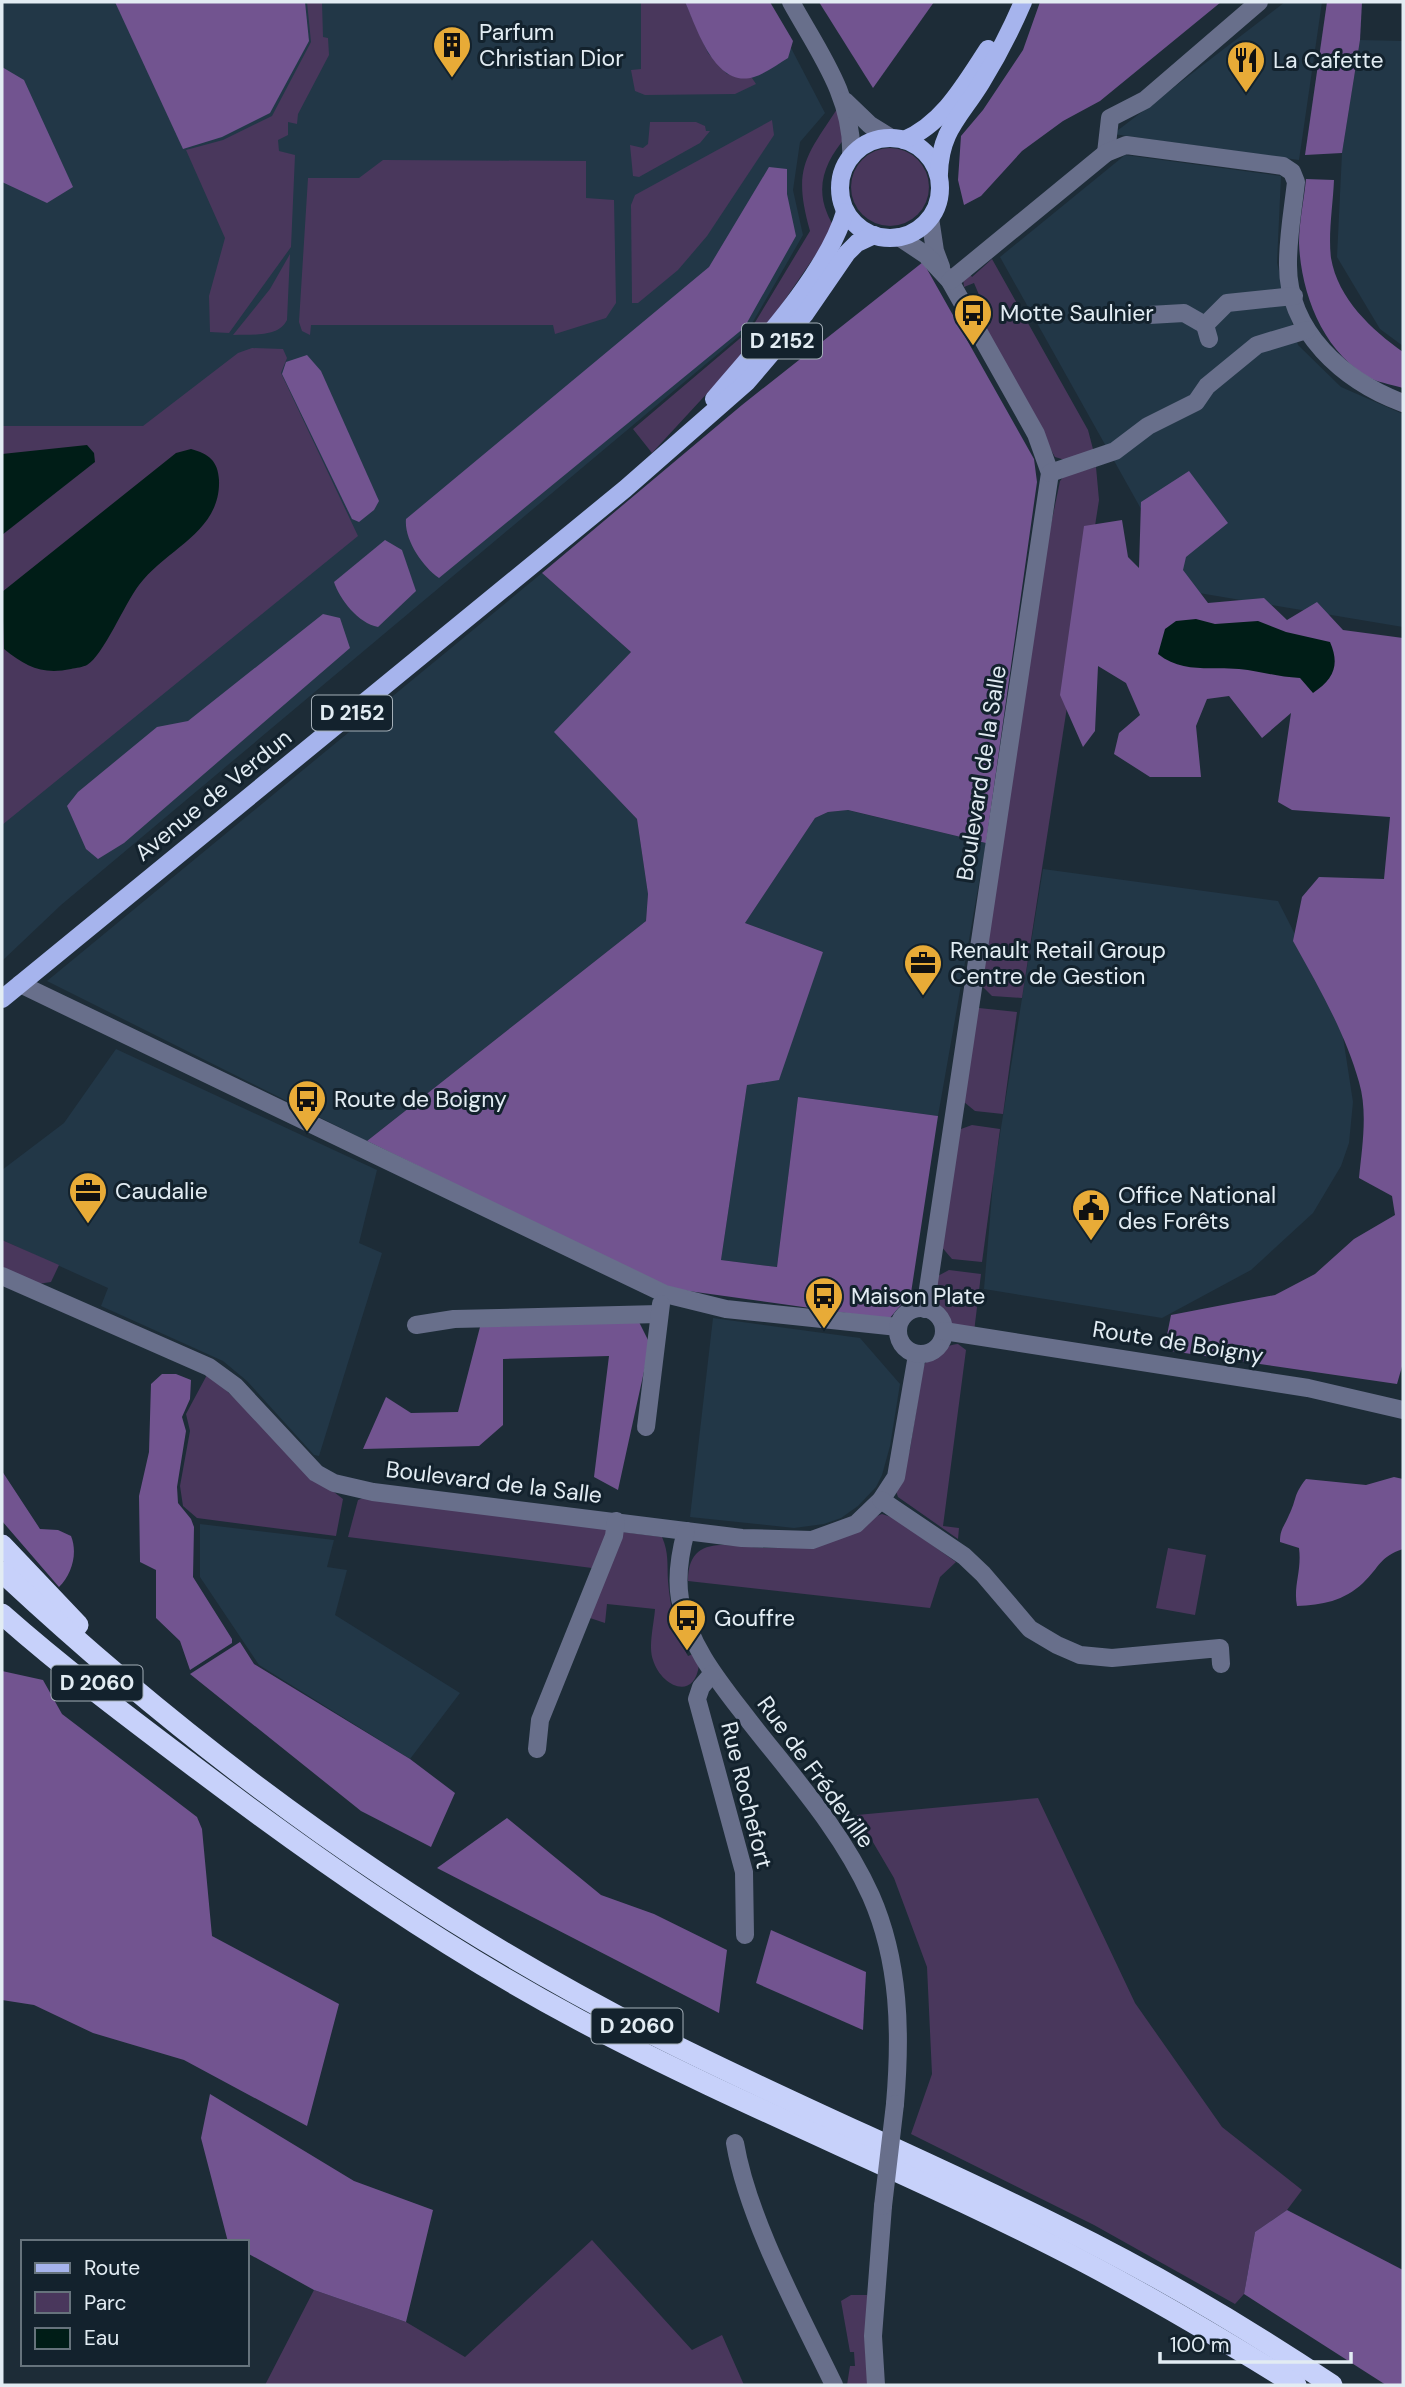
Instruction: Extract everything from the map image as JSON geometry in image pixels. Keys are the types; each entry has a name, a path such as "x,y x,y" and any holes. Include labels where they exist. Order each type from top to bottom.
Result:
{"highway":[{"path":"2,1545 168,1716"},
{"name":"D 2060","path":"2,1572 54,1621 245,1778 363,1865 507,1956 654,2035 1059,2226 1150,2273 1332,2385"},
{"name":"D 2060","path":"2,1598 193,1766 262,1819 431,1935 652,2058 1084,2262 1224,2340 1296,2385"},
{"path":"2,1614 57,1663 193,1766"}],"main road":[{"path":"1010,2 991,44 963,87 923,132 897,139 869,142 851,157 839,183 845,212 852,223 874,235 899,237 925,225 937,207 941,188 939,156 946,134 1004,44 1023,2"},
{"path":"897,139 916,145 932,159 939,174"},
{"name":"Avenue de Verdun","path":"681,439 766,337 807,281 834,240 845,212"},
{"name":"Avenue de Verdun","path":"2,999 625,489 747,382 805,314 847,253 857,243 874,235"}],"street":[{"path":"791,2 844,100 852,136 851,157"},
{"path":"1106,153 1110,118 1145,100 1259,2"},
{"path":"844,100 870,125 897,139"},
{"path":"946,276 1106,153 1135,145 1271,163 1292,173 1296,182 1287,265 1294,296 1307,330 1331,361 1365,385 1403,403"},
{"name":"Boulevard de la Salle","path":"925,1309 1051,473 1036,434 946,276 935,251 930,218"},
{"name":"Boulevard de la Salle","path":"899,237 946,276"},
{"path":"1149,316 1184,313 1207,332 1227,303 1294,296"},
{"path":"1051,473 1115,451 1148,426 1196,402 1207,386 1258,345 1307,330"},
{"path":"20,984 665,1294 726,1309 898,1326"},
{"name":"Boulevard de la Salle","path":"2,1276 209,1367 235,1386 316,1473 334,1483 373,1492 776,1541 812,1540 856,1524 881,1500 899,1466 917,1354"},
{"path":"646,1427 659,1314 665,1294"},
{"path":"925,1309 940,1318 944,1331 937,1348 917,1354 900,1342 898,1326 911,1310 925,1309"},
{"path":"416,1325 454,1319 659,1314"},
{"name":"Route de Boigny","path":"944,1331 1308,1388 1403,1410"},
{"path":"881,1500 964,1556 984,1574 1030,1629 1057,1646 1080,1655 1110,1658 1220,1648 1221,1664"},
{"path":"537,1749 540,1720 614,1536 616,1521"},
{"name":"Rue de Frédeville","path":"686,1531 678,1575 680,1598 688,1627 712,1674 832,1829 872,1898 891,1963 899,2013 895,2104 883,2206 874,2324 876,2385"},
{"name":"Rue Rochefort","path":"712,1674 701,1687 697,1699 744,1872 745,1935"},
{"path":"735,2143 739,2168 759,2221 834,2385"}],"shaded area":[{"path":"2,2 767,2 825,113 800,142 793,190 803,235 750,327 61,905 2,961"},
{"path":"115,2 305,2 309,41 270,113 222,137 183,149"},
{"path":"685,2 770,2 793,41 788,58 754,77 740,78 728,74 709,54"},
{"path":"819,2 934,2 873,88"},
{"path":"1040,2 1221,2 1100,101 1063,121 1022,151 981,196 964,205 958,180 961,136 983,110 1023,50"},
{"path":"1285,2 1322,2 1299,160 1113,134"},
{"path":"1327,2 1362,2 1360,40 1342,153 1305,155"},
{"path":"1360,40 1403,41 1403,346 1380,329 1337,257 1342,153"},
{"path":"2,67 24,80 73,187 47,203 2,182"},
{"path":"1125,155 1281,176 1277,263 1298,345 1341,387 1403,414 1403,627 1187,591 1000,257"},
{"path":"769,167 787,169 787,194 796,236 744,328 439,578 421,559 411,543 406,519 709,267"},
{"path":"1306,179 1334,180 1330,239 1335,273 1358,312 1403,352 1403,388 1372,379 1355,368 1328,339 1318,321 1304,283 1299,243"},
{"path":"923,262 1034,459 1037,482 986,843 848,810 828,812 815,818 745,923 823,952 779,1080 747,1085 721,1260 777,1267 798,1097 938,1116 911,1293 889,1319 667,1288 367,1141 646,921 648,894 637,819 554,732 631,652 542,573 742,405"},
{"path":"307,355 321,371 379,501 374,510 359,522 352,519 282,374 286,362"},
{"path":"1189,471 1228,523 1186,557 1183,570 1208,603 1264,598 1287,620 1317,602 1343,630 1403,638 1403,1363 1397,1384 1164,1350 1171,1315 1275,1295 1315,1274 1354,1239 1395,1215 1392,1196 1359,1178 1364,1118 1359,1082 1339,1027 1293,941 1302,897 1319,877 1384,879 1390,817 1292,810 1278,802 1291,713 1262,738 1229,696 1207,699 1196,726 1201,777 1150,777 1114,754 1119,733 1140,715 1126,683 1098,666 1095,731 1083,747 1060,695 1084,526 1122,520 1128,557 1139,568 1141,502"},
{"path":"385,540 402,550 416,591 378,627 364,621 351,610 334,582"},
{"path":"542,573 631,652 555,732 637,819 648,894 646,921 367,1141 47,981"},
{"path":"323,614 340,618 350,648 124,843 98,859 86,849 67,806 78,792 157,727 188,721"},
{"path":"847,810 986,843 938,1116 798,1097 777,1267 721,1260 747,1085 823,952 745,923 815,818 828,812"},
{"path":"1043,869 1278,901 1341,1024 1353,1102 1349,1143 1341,1166 1313,1213 1251,1270 1162,1318 984,1289 994,1171"},
{"path":"116,1049 377,1170 359,1243 382,1253 319,1456 314,1455 247,1381 223,1361 101,1306 108,1288 2,1240 2,1170 64,1123"},
{"path":"713,1318 860,1338 900,1384 890,1446 882,1475 876,1487 858,1506 841,1518 824,1524 794,1528 690,1517"},
{"path":"639,1322 650,1344 618,1490 594,1477 609,1356 503,1359 503,1425 479,1446 363,1449 386,1397 411,1413 458,1412 480,1327"},
{"path":"162,1374 176,1374 191,1380 190,1399 182,1417 186,1431 177,1487 178,1503 194,1527 193,1577 232,1639 232,1643 190,1670 180,1641 156,1618 156,1570 140,1562 139,1496 149,1452 151,1384"},
{"path":"2,1471 40,1529 58,1530 71,1536 74,1549 72,1563 59,1587 2,1521"},
{"path":"1394,1477 1403,1479 1403,1549 1384,1559 1363,1583 1348,1594 1324,1603 1297,1606 1299,1548 1280,1542 1302,1484 1306,1479 1366,1485"},
{"path":"200,1524 334,1540 327,1567 347,1570 335,1615 460,1693 410,1759 259,1665 200,1577"},
{"path":"240,1642 254,1664 410,1759 455,1793 431,1847 361,1811 190,1674"},
{"path":"2,1671 43,1680 62,1714 197,1817 202,1829 212,1936 339,2004 307,2126 184,2060 93,2033 34,2005 2,2000"},
{"path":"507,1818 601,1895 654,1914 727,1950 719,2013 437,1868"},
{"path":"771,1930 866,1972 863,2030 756,1983"},
{"path":"210,2094 354,2181 433,2210 406,2322 314,2290 248,2254 248,2240 227,2240 201,2138"},
{"path":"1287,2210 1403,2270 1403,2385 1386,2385 1244,2294 1255,2232"}],"green space":[{"path":"307,2 322,2 323,37 328,38 329,55 298,114 297,124 288,122 288,135 278,140 279,151 295,155 291,247 229,333 210,332 209,296 225,238 186,150 223,140 272,116 311,42"},
{"path":"641,2 685,2 708,53 727,74 752,78 756,84 735,94 645,95 635,91 631,70 641,69"},
{"path":"839,106 846,137 828,163 822,192 834,228 760,336 652,453 633,429 751,329 810,231 802,192 805,164"},
{"path":"772,120 774,135 707,236 678,270 638,303 632,303 631,205 635,195"},
{"path":"650,122 696,122 705,126 706,131 710,131 700,143 639,177 633,176 630,145 643,148 648,144"},
{"path":"890,148 905,151 918,159 926,172 929,187 926,202 918,215 905,223 890,226 875,223 862,215 854,202 851,187 854,172 862,159 875,151"},
{"path":"383,160 586,161 586,198 614,200 616,303 606,318 555,334 553,325 311,325 310,335 302,331 299,322 308,178 359,178"},
{"path":"290,254 287,320 283,326 256,335 233,335 270,289"},
{"path":"992,259 1088,430 1094,453 1065,460 1055,457 977,319 988,316 974,283 964,287 963,278 969,273 972,277"},
{"path":"252,348 283,349 287,358 281,373 358,536 2,825 2,426 143,426 238,353"},
{"path":"1096,467 1099,500 1022,998 992,996 980,984 1048,539 1060,481 1064,476"},
{"path":"979,1008 1017,1012 1003,1114 975,1111 964,1102 975,1013"},
{"path":"972,1125 1000,1129 982,1262 952,1259 940,1245 956,1137 961,1129"},
{"path":"2,1240 59,1265 51,1282 38,1284 2,1268"},
{"path":"949,1270 981,1274 974,1332 948,1324 934,1302 936,1277"},
{"path":"958,1344 966,1350 943,1526 959,1528 958,1539 898,1497 896,1491 910,1449 923,1367 938,1352"},
{"path":"208,1373 343,1499 336,1536 197,1518 183,1506 180,1486 190,1431 186,1414"},
{"path":"363,1498 600,1526 606,1530 606,1539 592,1568 348,1537 358,1500"},
{"path":"882,1514 894,1518 956,1562 940,1577 930,1608 688,1581 690,1565 696,1554 705,1548 729,1545 784,1548 825,1543 840,1538"},
{"path":"623,1532 662,1537 667,1553 669,1590 677,1629 688,1656 693,1654 699,1665 696,1676 684,1687 670,1683 663,1677 653,1660 651,1642 655,1609 607,1604 605,1623 590,1618"},
{"path":"1168,1548 1206,1555 1195,1615 1156,1608"},
{"path":"1038,1798 1135,2003 1222,2127 1302,2190 1287,2210 1255,2232 1244,2294 1235,2304 1094,2225 911,2134 932,2074 927,1967 894,1878 857,1815"},
{"path":"592,2240 692,2350 722,2335 744,2385 265,2385 314,2290 406,2322 465,2357"},
{"path":"851,2295 867,2295 869,2385 847,2385 850,2366 855,2366 854,2352 850,2352 841,2301"}],"water":[{"path":"87,445 94,453 95,462 2,535 2,454"},
{"path":"191,449 208,456 217,468 217,498 211,513 190,538 139,585 93,660 87,665 61,671 43,670 27,665 4,649 2,592 176,453"},
{"path":"1196,619 1215,624 1258,621 1286,632 1330,642 1335,658 1333,671 1326,682 1313,693 1300,678 1239,669 1187,667 1158,654 1165,629 1176,621"}],"place":[{"name":"Parfum Christian Dior","path":"452,79"},
{"name":"La Cafette","path":"1246,94"},
{"name":"Motte Saulnier","path":"973,347"},
{"name":"Renault Retail Group Centre de Gestion","path":"923,997"},
{"name":"Route de Boigny","path":"307,1133"},
{"name":"Caudalie","path":"88,1225"},
{"name":"Office National des Forêts","path":"1091,1242"},
{"name":"Maison Plate","path":"824,1330"},
{"name":"Gouffre","path":"687,1652"}]}
